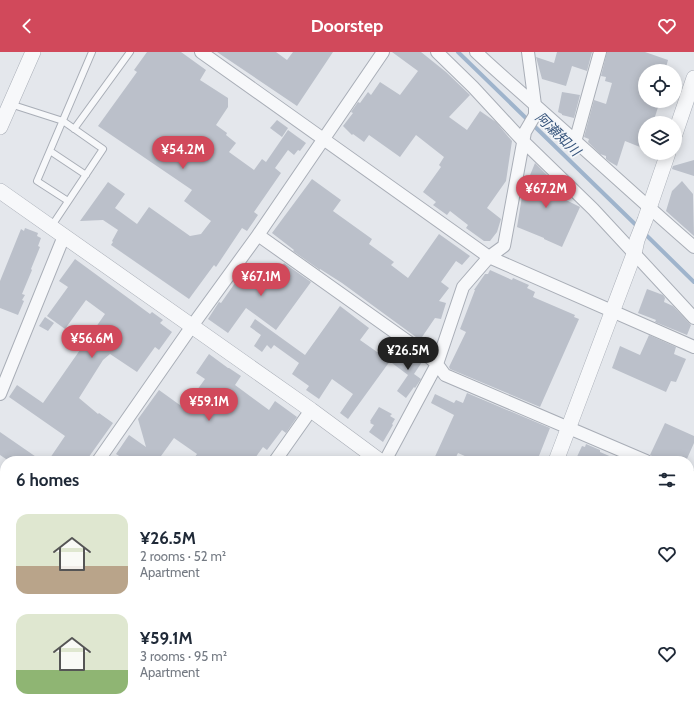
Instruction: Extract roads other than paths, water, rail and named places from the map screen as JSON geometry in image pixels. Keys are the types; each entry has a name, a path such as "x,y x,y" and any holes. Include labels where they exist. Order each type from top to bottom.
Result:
{"street":[{"path":"0,127 33,52"},
{"path":"201,52 489,257 694,347"},
{"path":"101,456 192,326 258,235 383,52"},
{"path":"437,52 524,136 593,209 635,247 694,318"},
{"path":"476,52 535,110 575,142 647,214 694,247"},
{"path":"388,456 437,364 463,287 489,257 504,246 524,136 535,110 528,52"},
{"path":"575,142 600,52"},
{"path":"682,116 691,94 694,78"},
{"path":"558,456 612,311 666,160"},
{"path":"0,191 311,410 373,456"},
{"path":"258,235 424,353 437,364 445,375 634,456"},
{"path":"0,394 64,236"},
{"path":"279,456 311,410"}],"lane":[{"path":"68,201 37,181 92,52"},
{"path":"74,129 130,52"},
{"path":"10,104 63,121 103,149 51,227"},
{"path":"50,151 86,175"}],"waterway":[{"name":"阿瀬知川","path":"458,52 638,227"},
{"name":"阿瀬知川","path":"643,232 694,282"}]}
